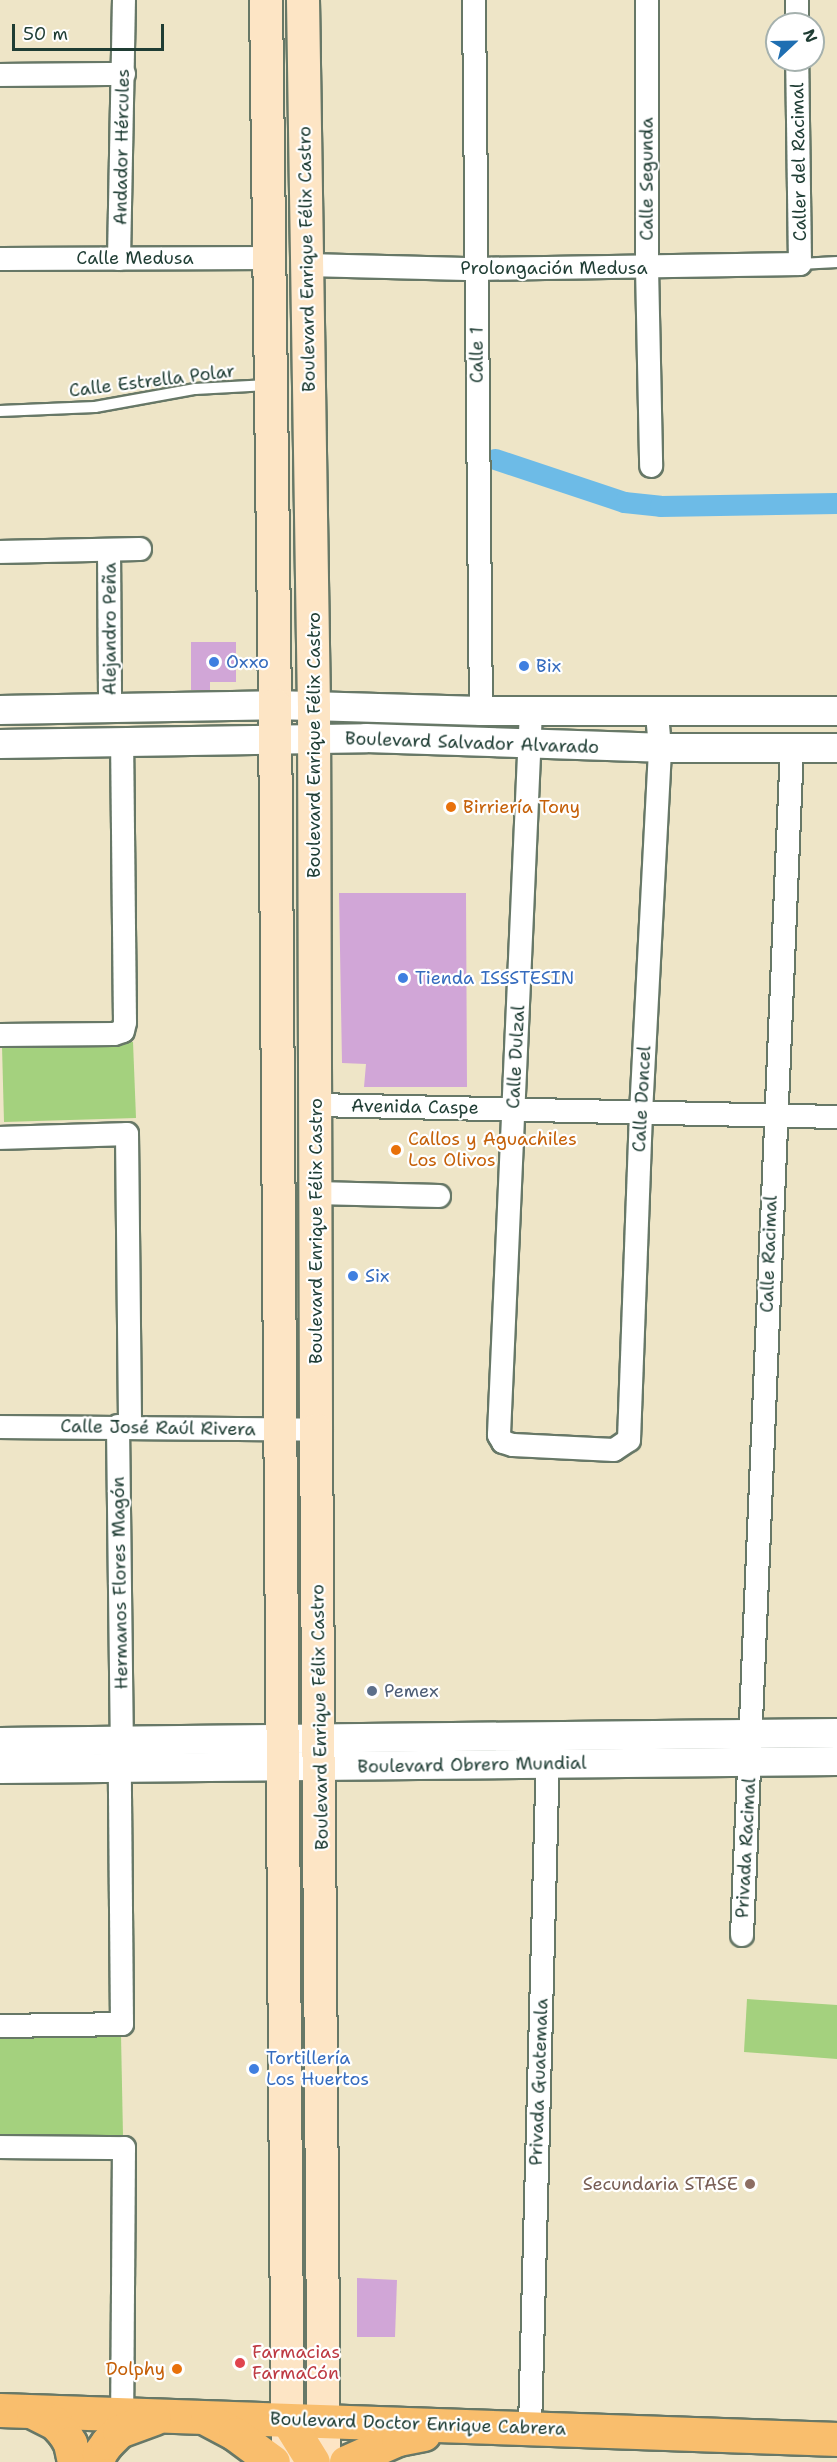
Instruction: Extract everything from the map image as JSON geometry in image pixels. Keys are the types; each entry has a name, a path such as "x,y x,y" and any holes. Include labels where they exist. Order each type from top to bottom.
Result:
{"main road":[{"name":"Boulevard Enrique Félix Castro","path":"266,0 275,705 287,2420"},
{"name":"Boulevard Enrique Félix Castro","path":"303,0 314,706 316,1430 326,2421"},
{"name":"Boulevard Doctor Enrique Cabrera","path":"0,2410 837,2439"},
{"path":"33,2412 55,2422 70,2444 74,2462"},
{"path":"98,2462 99,2454 119,2431 161,2415"},
{"path":"204,2417 235,2434 273,2462"},
{"path":"287,2420 307,2461"},
{"path":"307,2461 326,2421"},
{"path":"346,2462 398,2439 467,2426"}],"street":[{"name":"Andador Hércules","path":"119,259 124,0"},
{"name":"Calle 1","path":"474,0 481,711"},
{"name":"Calle Segunda","path":"647,0 647,267 651,466"},
{"name":"Caller del Racimal","path":"797,72 800,264"},
{"path":"0,75 124,74"},
{"name":"Calle Medusa","path":"0,258 271,258"},
{"name":"Prolongación Medusa","path":"307,265 476,269 800,264"},
{"name":"Alejandro Peña","path":"0,552 141,549"},
{"name":"Alejandro Peña","path":"110,550 110,709"},
{"name":"Boulevard Salvador Alvarado","path":"0,710 275,705 481,711 837,711"},
{"path":"168,708 168,742"},
{"name":"Calle Dulzal","path":"531,710 499,1435 503,1442 513,1445 614,1450 621,1447"},
{"name":"Calle Doncel","path":"621,1447 629,1440 641,1113 660,748 657,711"},
{"name":"Boulevard Salvador Alvarado","path":"0,744 366,738 660,748 837,748"},
{"path":"0,1035 114,1034 123,1031 125,1022 122,743"},
{"name":"Calle Racimal","path":"751,1747 774,1116 792,748"},
{"name":"Avenida Caspe","path":"316,1105 837,1117"},
{"name":"Hermanos Flores Magón","path":"0,1138 127,1134 122,1740"},
{"path":"316,1193 439,1196"},
{"name":"Calle José Raúl Rivera","path":"0,1427 124,1426 316,1430"},
{"name":"Boulevard Obrero Mundial","path":"0,1742 122,1740 283,1753 321,1753 751,1747 837,1732"},
{"path":"60,1769 61,1740"},
{"name":"Boulevard Obrero Mundial","path":"751,1747 837,1761"},
{"name":"Privada Racimal","path":"742,1935 751,1747"},
{"name":"Privada Guatemala","path":"530,2428 548,1749"},
{"name":"Boulevard Obrero Mundial","path":"0,1769 120,1770 283,1753"},
{"path":"0,2026 123,2024 120,1770"},
{"path":"0,2148 124,2148 122,2413"}],"lane":[{"path":"800,264 837,262"},
{"name":"Calle Estrella Polar","path":"0,411 94,407 195,389 271,385"}],"green space":[{"path":"133,1042 136,1118 4,1122 2,1046"},
{"path":"747,1999 837,2005 837,2059 744,2052"},
{"path":"121,2035 123,2136 0,2135 0,2037"}],"building":[{"name":"Oxxo","path":"191,642 236,642 236,682 210,682 210,690 191,690"},
{"name":"Tienda ISSSTESIN","path":"339,893 466,893 467,1087 364,1087 366,1064 342,1063"},
{"path":"357,2278 397,2280 395,2337 357,2337"}],"waterway":[{"path":"495,459 624,502 660,506 837,503"}],"place":[{"name":"Oxxo","path":"214,662"},
{"name":"Bix","path":"524,666"},
{"name":"Birriería Tony","path":"451,807"},
{"name":"Tienda ISSSTESIN","path":"403,978"},
{"name":"Callos y Aguachiles Los Olivos","path":"396,1150"},
{"name":"Six","path":"353,1276"},
{"name":"Pemex","path":"372,1691"},
{"name":"Tortillería Los Huertos","path":"254,2069"},
{"name":"Secundaria STASE","path":"750,2184"},
{"name":"Farmacias FarmaCón","path":"240,2363"},
{"name":"Dolphy","path":"177,2369"}]}
